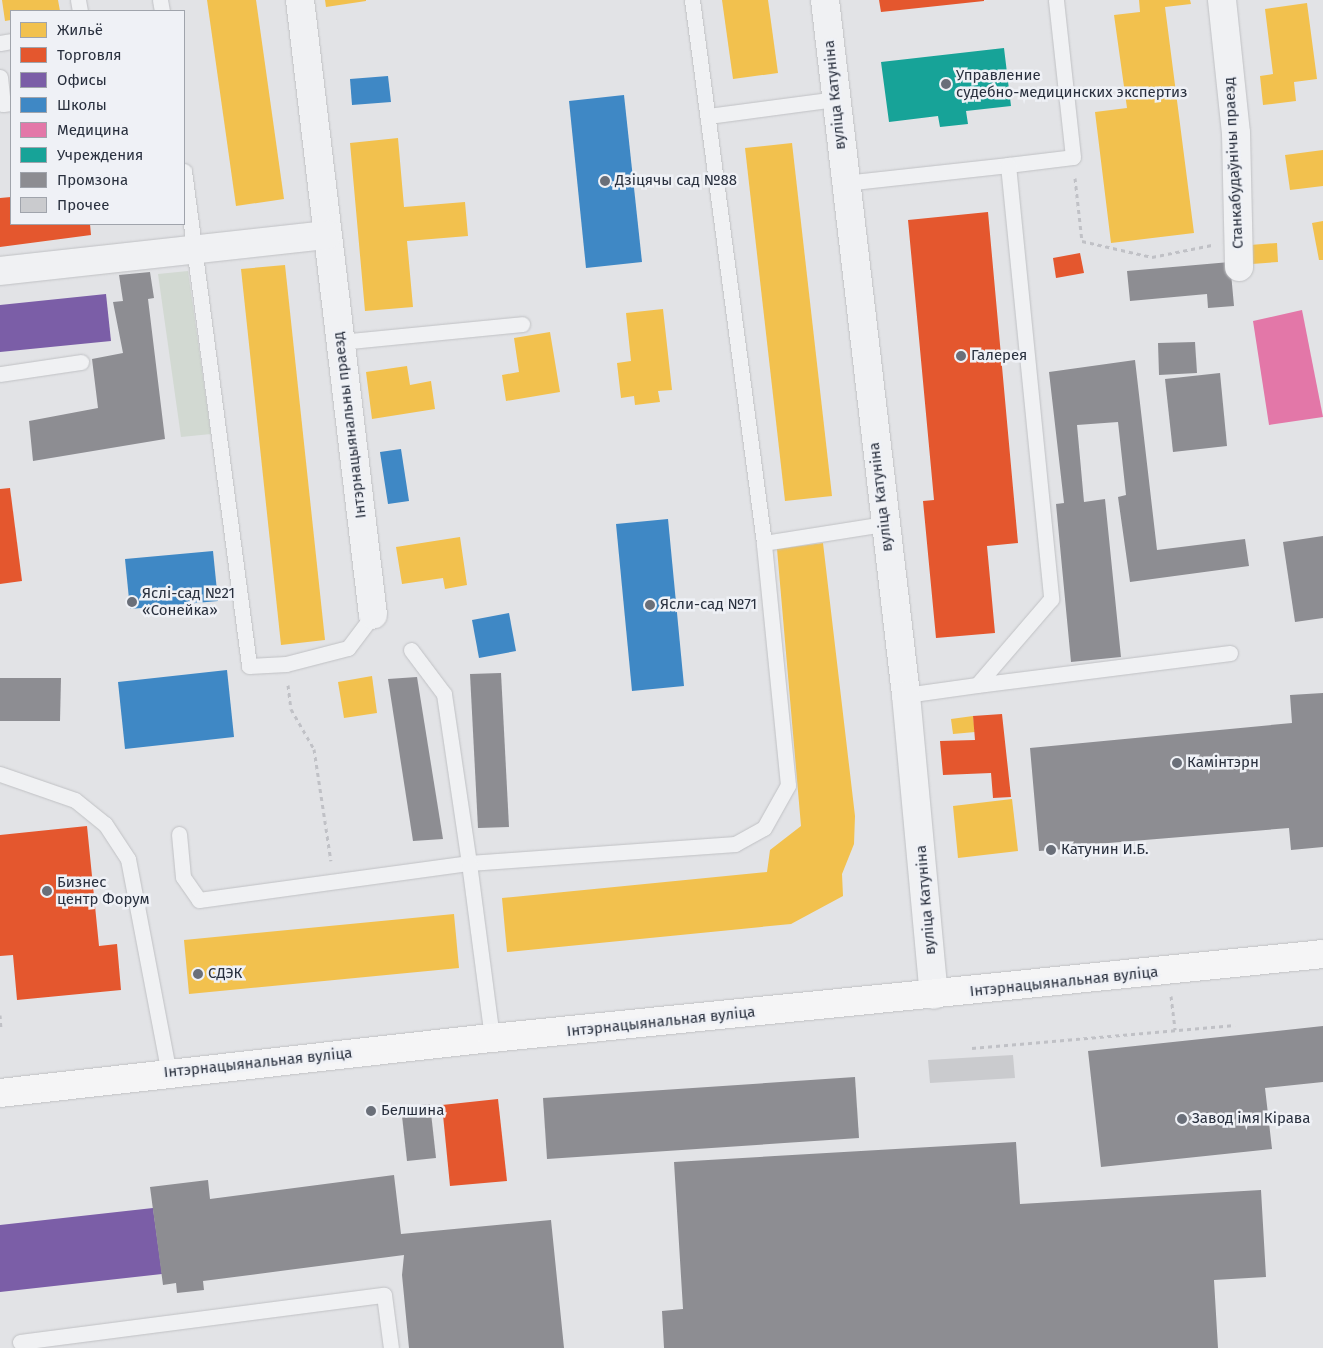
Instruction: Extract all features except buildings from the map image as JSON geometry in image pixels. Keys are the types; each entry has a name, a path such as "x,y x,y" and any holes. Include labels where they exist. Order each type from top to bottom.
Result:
{"main road":[{"name":"Інтэрнацыянальная вуліца","path":"0,1093 492,1038 1168,972 1323,954"}],"street":[{"name":"Інтэрнацыянальны праезд","path":"300,0 373,615"},
{"name":"вуліца Катуніна","path":"825,0 884,524 906,694 934,995"},
{"name":"Станкабудаўнічы праезд","path":"1222,0 1236,133 1239,267"},
{"path":"0,271 135,254 327,235"}],"lane":[{"path":"179,834 183,877 199,900 469,864 735,844 764,828 788,785 764,543 692,0"},
{"path":"845,183 1073,157 1056,0"},
{"path":"0,77 4,104 10,103"},
{"path":"708,116 835,99"},
{"path":"977,684 1051,599 1008,165"},
{"path":"185,179 249,666 286,664 348,648 373,615"},
{"path":"340,342 522,324"},
{"path":"0,374 81,362"},
{"path":"764,543 884,524"},
{"path":"411,650 444,694 492,1038"},
{"path":"906,694 1230,653"},
{"path":"0,774 74,800 105,824 128,859 169,1073"},
{"path":"20,1342 384,1295 391,1348"}],"path":[{"path":"1073,157 1082,241 1152,257 1237,239"},
{"path":"286,664 291,709 314,749 335,881"},
{"path":"1168,972 1175,1030"},
{"path":"0,1015 1,1029"},
{"path":"972,1048 1235,1025"}],"shaded area":[{"path":"188,271 211,434 181,437 158,274"}],"place":[{"name":"Управление судебно-медицинских экспертиз","path":"946,84"},
{"name":"Дзіцячы сад №88","path":"605,181"},
{"name":"Галерея","path":"961,356"},
{"name":"Яслі-сад №21 «Сонейка»","path":"132,602"},
{"name":"Ясли-сад №71","path":"650,605"},
{"name":"Камінтэрн","path":"1177,763"},
{"name":"Катунин И.Б.","path":"1051,850"},
{"name":"Бизнес центр Форум","path":"47,891"},
{"name":"СДЭК","path":"198,974"},
{"name":"Белшина","path":"371,1111"},
{"name":"Завод імя Кірава","path":"1182,1119"}]}
